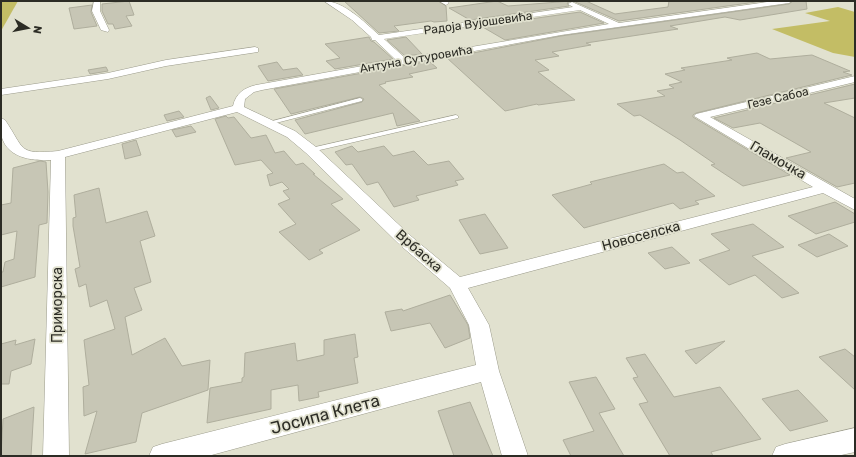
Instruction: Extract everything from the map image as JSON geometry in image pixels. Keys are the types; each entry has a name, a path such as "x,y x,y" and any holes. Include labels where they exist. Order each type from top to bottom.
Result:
{"street":[{"path":"97,1 96,11 105,30"},
{"path":"327,1 355,18 375,38 403,61"},
{"path":"564,1 618,25"},
{"name":"Антуна Сутуровића","path":"238,108 240,98 250,90 260,87 403,61 618,25 785,1"},
{"name":"Радоја Вујошевића","path":"375,38 582,8"},
{"path":"1,92 103,77 166,63 255,50"},
{"name":"Гезе Сабоа","path":"700,116 855,79"},
{"path":"1,122 15,149 21,155 33,157 58,155 238,108"},
{"name":"Врбаска","path":"238,108 291,134 311,150 406,241 457,284 479,325 484,344 488,372 515,456"},
{"name":"Гламочка","path":"700,116 855,205"},
{"name":"Приморска","path":"56,456 58,155"},
{"name":"Новоселска","path":"457,284 825,188"},
{"name":"Јосипа Клета","path":"162,456 488,372"},
{"path":"784,456 855,440"}],"lane":[{"path":"268,123 360,100"},
{"path":"311,150 456,117"}],"shaded area":[{"path":"1,1 18,1 1,31"},
{"path":"838,7 855,12 855,57 833,53 772,29 830,21 805,13"}],"building":[{"path":"129,1 134,15 126,16 132,26 115,29 113,24 108,24 102,11 102,4"},
{"path":"344,1 438,1 446,6 447,21 431,21 394,26 399,31 379,33"},
{"path":"497,1 508,6 571,1 567,3 569,6 470,20 449,8"},
{"path":"573,1 586,1 615,14 668,7 669,1 763,1 619,21"},
{"path":"793,1 806,1 807,9 740,20 725,17 670,26 678,29 586,43 591,45 552,52 559,56 535,60 549,70 538,72 575,100 537,104 505,111 447,58 561,36 789,4"},
{"path":"92,5 91,12 97,26 74,29 69,8"},
{"path":"580,12 604,23 505,40 481,26"},
{"path":"369,37 371,41 393,59 335,69 326,61 340,58 325,44"},
{"path":"406,37 422,54 405,56 387,40"},
{"path":"757,53 770,59 812,55 850,71 843,72 852,75 696,113 693,115 693,117 790,175 743,186 711,165 715,164 680,140 640,115 634,116 617,104 665,96 657,91 674,88 669,85 682,82 665,74 685,70 681,68 732,60 727,58"},
{"path":"429,61 437,68 409,74 413,77 385,82 386,83 379,85 420,121 397,126 393,113 305,134 295,120 362,102 364,99 360,97 291,114 274,89"},
{"path":"277,62 283,70 297,68 303,75 268,81 258,66"},
{"path":"106,67 108,71 90,74 88,70"},
{"path":"855,84 855,98 824,103 855,118 855,183 837,187 786,158 811,152 760,123 733,128 714,118"},
{"path":"210,96 219,108 211,110 206,98"},
{"path":"179,111 184,117 167,121 164,115"},
{"path":"226,116 228,118 234,117 251,138 266,135 275,153 284,151 296,165 303,163 315,174 313,174 343,199 331,204 360,230 319,250 323,253 309,260 279,232 296,224 278,204 290,199 283,191 289,189 282,182 270,186 267,175 273,173 261,160 235,165 215,119"},
{"path":"191,126 196,132 176,137 172,130"},
{"path":"136,140 141,155 125,159 122,144"},
{"path":"352,146 358,152 384,146 393,156 414,151 428,165 449,161 464,179 455,181 458,185 416,196 419,200 394,207 378,182 367,185 352,164 346,165 335,152"},
{"path":"40,161 46,162 48,192 47,223 39,225 35,277 1,287 1,272 3,272 5,262 14,259 17,231 1,235 1,205 11,203 13,168"},
{"path":"664,164 677,173 683,172 715,196 695,201 699,204 680,209 673,203 584,228 552,195 592,184 590,182"},
{"path":"99,188 106,223 147,211 155,236 140,241 151,282 134,288 142,310 125,317 132,355 165,338 182,366 210,360 208,390 142,413 136,442 85,454 97,411 84,416 83,387 89,385 84,340 115,329 107,300 90,307 86,284 79,287 75,269 80,267 73,226 73,218 76,217 74,195"},
{"path":"835,202 855,214 855,222 816,234 788,216"},
{"path":"485,214 508,248 480,254 459,220"},
{"path":"753,224 784,247 752,256 799,293 782,298 755,275 729,285 699,260 730,250 711,234"},
{"path":"829,234 848,246 817,257 798,245"},
{"path":"672,247 690,263 665,269 648,253"},
{"path":"450,295 468,325 470,338 445,348 430,323 391,331 385,312 402,309 403,311"},
{"path":"355,334 358,357 354,358 358,383 318,392 319,397 299,401 298,385 271,390 271,409 207,423 210,388 242,382 242,378 244,377 245,353 295,343 297,361 324,355 324,340"},
{"path":"35,339 31,364 11,371 9,384 1,384 1,344 16,340 15,345"},
{"path":"725,341 696,364 685,351"},
{"path":"845,349 855,357 855,390 819,357"},
{"path":"645,354 674,397 720,387 761,439 711,452 713,456 670,456 639,404 648,402 633,378 638,377 626,358"},
{"path":"596,377 615,409 599,413 624,456 571,456 563,440 594,431 569,382"},
{"path":"798,390 828,421 790,431 762,399"},
{"path":"470,402 493,456 454,456 438,411"},
{"path":"34,407 31,456 1,456 3,419"}]}
